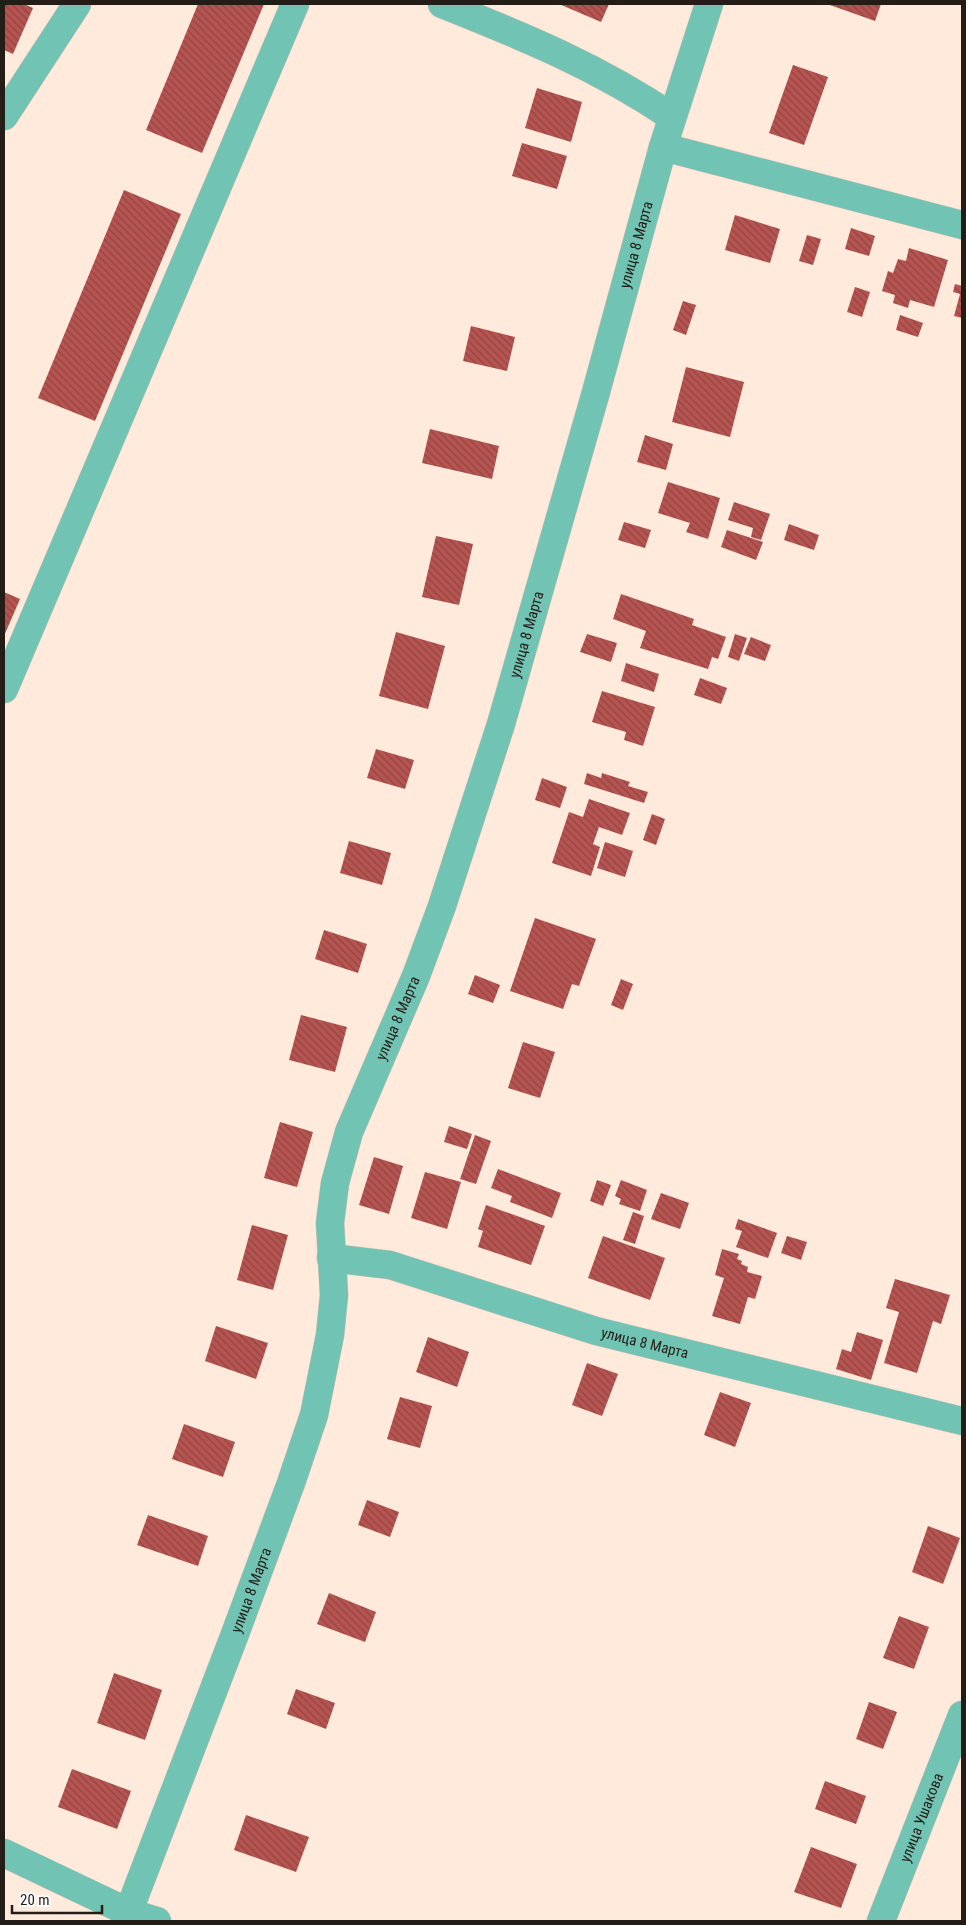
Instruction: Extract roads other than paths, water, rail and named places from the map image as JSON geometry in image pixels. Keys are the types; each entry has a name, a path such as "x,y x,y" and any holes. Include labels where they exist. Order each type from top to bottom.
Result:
{"street":[{"path":"4,116 77,4"},
{"path":"4,689 295,4"},
{"path":"442,4 583,63 632,90 672,117"},
{"name":"улица 8 Марта","path":"126,1917 235,1634 314,1415 330,1335 334,1295 330,1223 335,1184 349,1132 416,976 442,906 498,733 589,419 663,148 709,4"},
{"path":"663,148 962,225"},
{"name":"улица 8 Марта","path":"331,1258 390,1265 596,1331 962,1421"},
{"name":"улица Ушакова","path":"881,1921 962,1715"},
{"path":"4,1853 126,1917 157,1921"}]}
